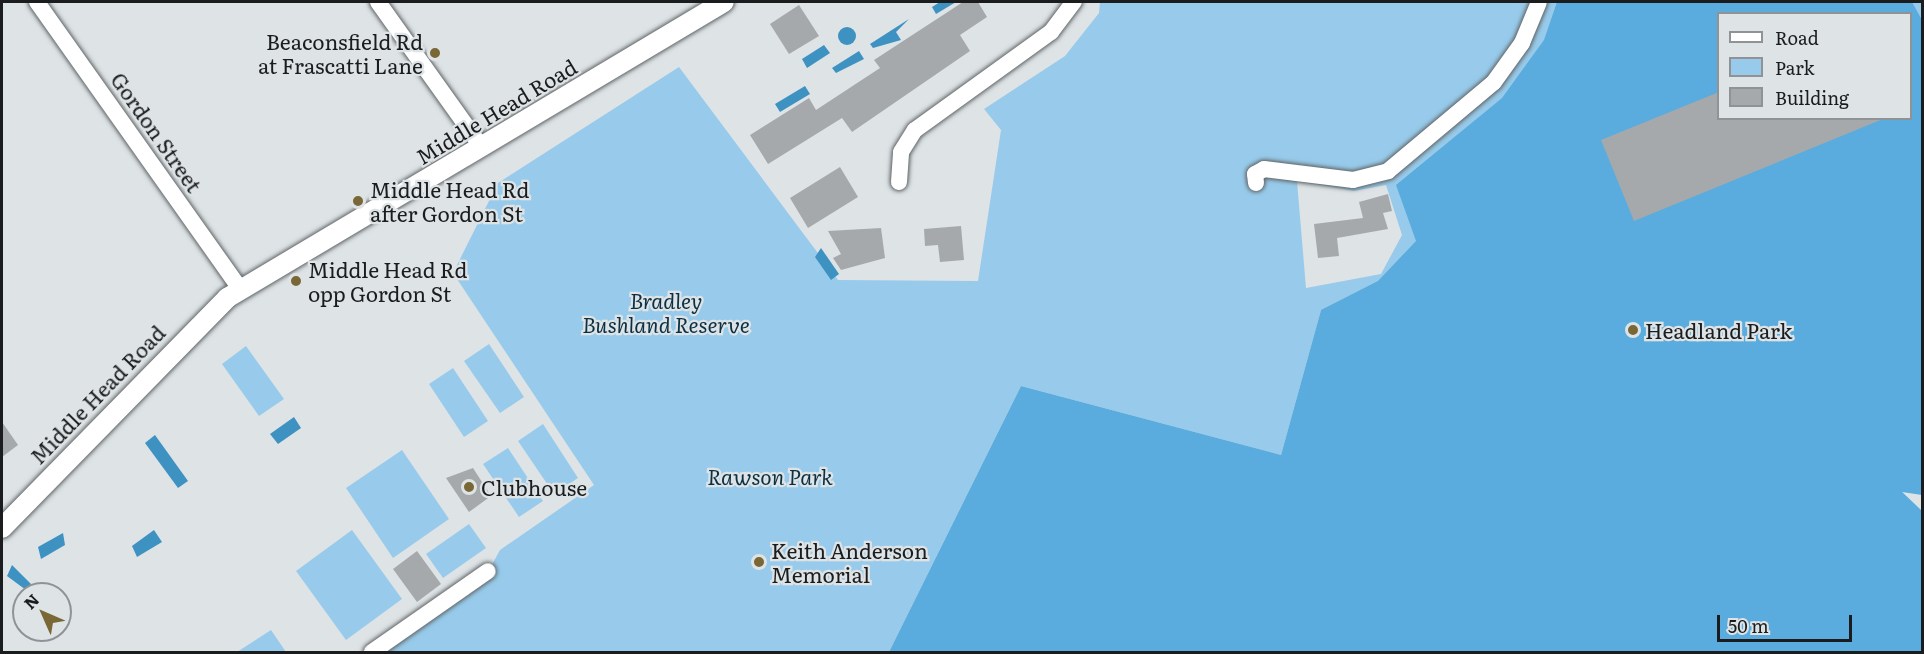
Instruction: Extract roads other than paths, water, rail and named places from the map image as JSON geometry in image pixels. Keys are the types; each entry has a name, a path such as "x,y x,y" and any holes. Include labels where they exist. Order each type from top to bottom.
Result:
{"street":[{"name":"Gordon Street","path":"36,2 240,289"},
{"path":"378,2 482,148"},
{"name":"Middle Head Road","path":"2,528 214,309 240,289 482,148 724,2"},
{"path":"899,182 901,152 915,130 1052,32 1074,2"},
{"path":"1256,183 1255,174 1264,169 1353,180 1388,171 1423,147 1494,82 1522,43 1539,2"},
{"path":"372,652 488,572"}],"place":[{"name":"Beaconsfield Rd at Frascatti Lane","path":"435,53"},
{"name":"Middle Head Rd after Gordon St","path":"358,201"},
{"name":"Middle Head Rd opp Gordon St","path":"296,281"},
{"name":"Headland Park","path":"1633,330"},
{"name":"Clubhouse","path":"469,487"},
{"name":"Keith Anderson Memorial","path":"759,562"}],"park label":[{"name":"Bradley Bushland Reserve","path":"666,312"},
{"name":"Rawson Park","path":"770,476"}]}
